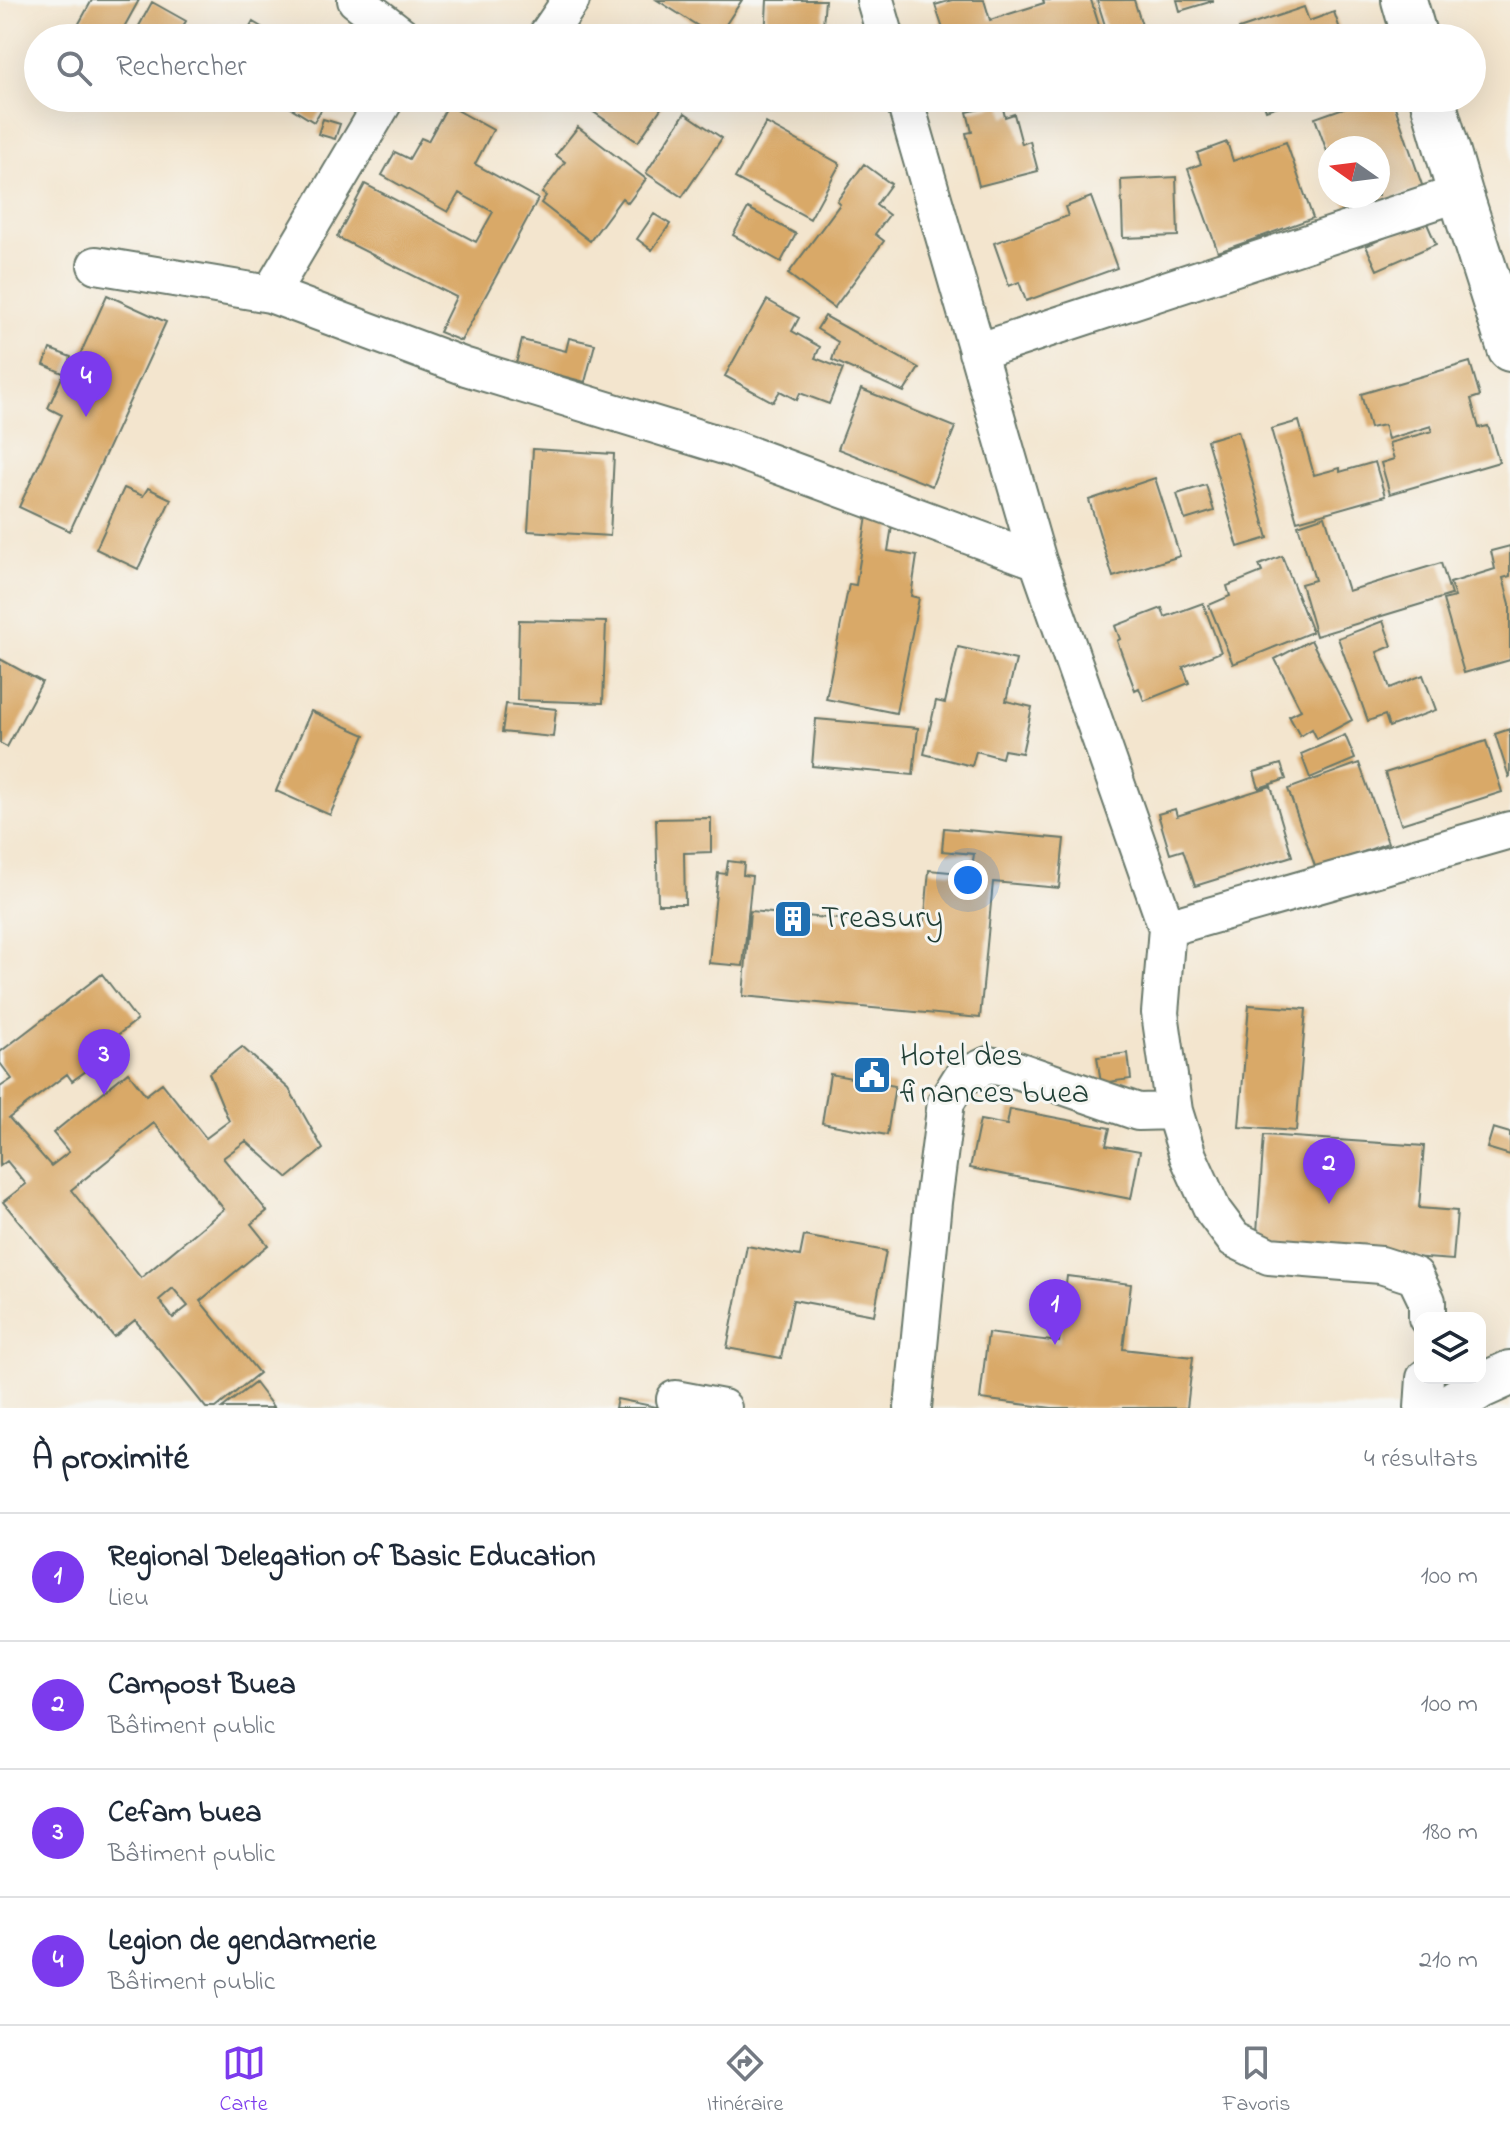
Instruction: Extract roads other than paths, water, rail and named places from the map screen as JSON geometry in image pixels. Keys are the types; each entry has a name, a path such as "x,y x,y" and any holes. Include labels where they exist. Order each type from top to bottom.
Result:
{"main road":[{"path":"1404,0 1411,24"},
{"path":"1436,112 1510,349"},
{"path":"1447,1408 1479,1387 1510,1373"}],"street":[{"path":"356,0 387,24"},
{"path":"555,24 571,0"},
{"path":"875,0 882,24"},
{"path":"270,294 378,112"},
{"path":"908,112 1038,561 1167,928 1160,1013 1174,1111 1188,1156 1213,1211 1234,1239 1269,1256 1381,1265 1415,1276 1427,1301 1427,1312"},
{"path":"977,352 1460,193"},
{"path":"96,265 270,294 466,367 731,448 1038,561"},
{"path":"1167,928 1510,830"},
{"path":"913,1408 946,1102 961,1078 988,1065 1017,1070 1138,1112 1174,1111"},
{"path":"1423,1408 1425,1384"},
{"path":"675,1399 723,1408"}],"place":[{"name":"Legion de gendarmerie","path":"86,417"},
{"name":"Treasury","path":"793,919"},
{"name":"Hotel des finances buea","path":"872,1075"},
{"name":"Cefam buea","path":"104,1095"},
{"name":"Campost Buea","path":"1329,1204"},
{"name":"Regional Delegation of Basic Education","path":"1055,1345"}]}
